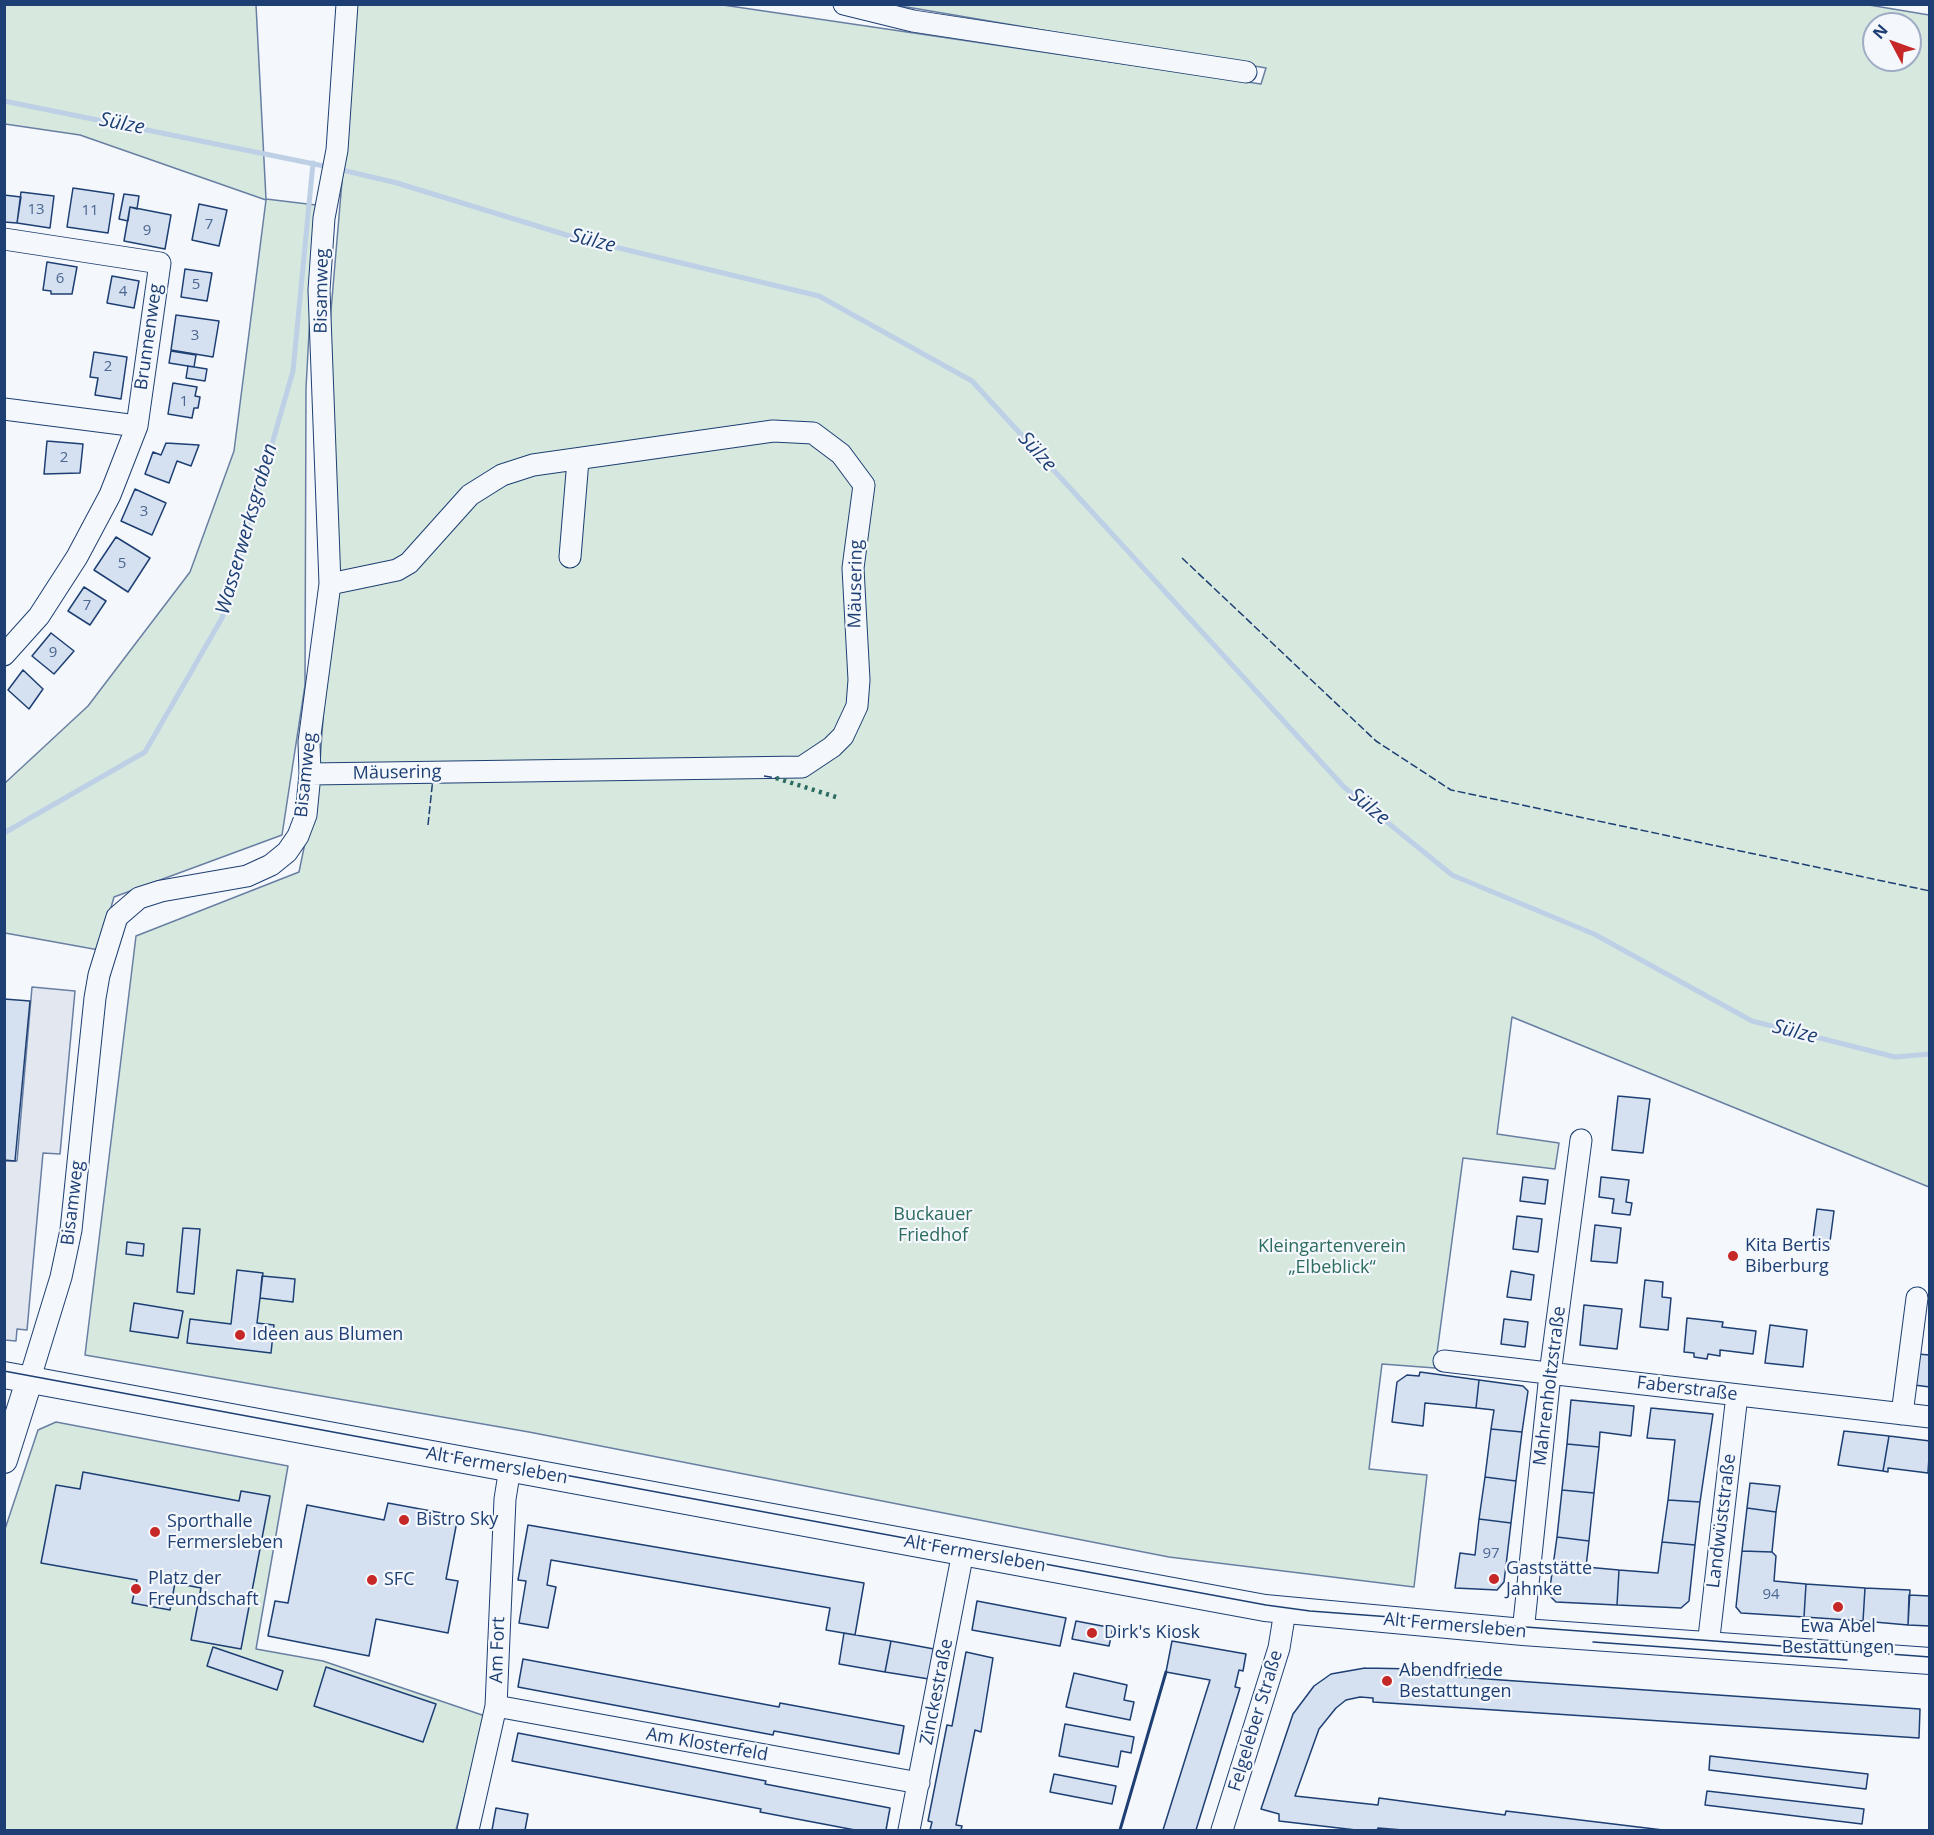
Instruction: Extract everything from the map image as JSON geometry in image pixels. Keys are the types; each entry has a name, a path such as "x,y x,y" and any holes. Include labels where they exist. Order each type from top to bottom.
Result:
{"main road":[{"name":"Alt Fermersleben","path":"4,1375 1285,1611 1523,1632 1929,1661"},
{"path":"4,1460 30,1378"}],"street":[{"name":"Bisamweg","path":"30,1378 61,1277 71,1230 95,998 99,975 117,917 139,898 161,891 247,876 271,865 287,852 298,836 306,815 310,774 309,742 330,584 319,290 329,183 337,150 346,4"},
{"path":"844,4 913,21 1246,72"},
{"name":"Brunnenweg","path":"4,239 160,262 137,426"},
{"path":"4,409 137,426 110,495 77,557 39,616 4,655"},
{"name":"Mäusering","path":"310,774 802,767 832,747 843,736 857,706 859,680 853,568 864,485 841,454 813,433 773,431 533,465 502,475 470,495 409,563 397,570 330,584"},
{"path":"570,557 578,460"},
{"name":"Mahrenholtzstraße","path":"1523,1632 1550,1374 1581,1140"},
{"path":"1902,1414 1917,1298"},
{"name":"Faberstraße","path":"1444,1361 1929,1417"},
{"name":"Landwüststraße","path":"1708,1646 1737,1395"},
{"name":"Am Fort","path":"468,1830 496,1706 505,1498 510,1468"},
{"name":"Zinckestraße","path":"909,1830 963,1552"},
{"name":"Felgeleber Straße","path":"1222,1830 1279,1648 1285,1611"},
{"name":"Am Klosterfeld","path":"496,1706 919,1783"}],"green space":[{"path":"1863,4 1911,12 1862,12 1862,72 1922,72 1922,14 1929,15 1929,1187 1512,1017 1497,1134 1559,1143 1555,1169 1463,1158 1435,1368 1382,1364 1369,1469 1427,1475 1414,1587 1169,1557 529,1432 85,1355 136,936 299,872 319,775 336,540 329,334 357,5 723,5 1261,84 1266,68 895,5"},
{"path":"5,5 256,5 266,199 316,205 306,388 305,685 282,835 114,897 99,950 5,933 5,783 88,706 190,572 234,451 266,200 80,135 5,124"},
{"name":"Platz der Freundschaft","path":"56,1422 288,1466 256,1649 323,1661 485,1716 456,1830 5,1830 5,1529 38,1430"}],"shaded area":[{"path":"32,987 75,991 60,1154 43,1153 27,1330 17,1329 16,1341 5,1340 4,1161 17,1161"}],"building":[{"path":"73,188 114,194 108,233 67,227"},
{"path":"21,192 54,196 50,228 17,223"},
{"path":"124,194 139,196 137,209 130,207 128,221 119,219"},
{"path":"4,195 21,197 17,223 4,222"},
{"path":"199,204 227,210 219,246 192,240"},
{"path":"130,207 171,215 165,249 124,241"},
{"path":"47,262 77,267 72,294 51,294 51,291 43,290"},
{"path":"185,269 212,273 207,301 181,297"},
{"path":"112,276 139,281 134,308 107,303"},
{"path":"176,315 219,321 213,357 171,350"},
{"path":"171,351 196,355 194,367 169,363"},
{"path":"94,352 127,357 121,399 95,395 98,378 90,377"},
{"path":"188,366 207,369 205,381 186,378"},
{"path":"173,383 197,387 195,396 200,397 198,408 194,408 192,418 168,414"},
{"path":"47,441 83,444 80,473 44,474"},
{"path":"166,443 199,445 191,466 177,461 169,483 145,474 153,452 161,455"},
{"path":"135,489 166,503 152,535 121,521"},
{"path":"116,537 150,558 128,592 94,570"},
{"path":"84,587 106,601 90,625 68,611"},
{"path":"51,633 74,651 54,674 32,656"},
{"path":"23,670 43,689 29,709 8,690"},
{"path":"4,999 30,1001 15,1161 4,1160"},
{"path":"1618,1096 1650,1099 1643,1153 1612,1150"},
{"path":"1523,1177 1548,1180 1545,1204 1520,1201"},
{"path":"1601,1177 1629,1180 1626,1202 1632,1203 1630,1215 1612,1213 1614,1199 1599,1197"},
{"path":"1817,1209 1834,1211 1829,1249 1812,1247"},
{"path":"1517,1216 1542,1219 1538,1252 1513,1249"},
{"path":"1595,1225 1621,1228 1617,1263 1591,1261"},
{"path":"183,1228 200,1229 194,1294 177,1292"},
{"path":"127,1242 144,1244 143,1256 126,1254"},
{"path":"237,1270 263,1273 257,1323 274,1325 271,1353 187,1343 190,1319 231,1324"},
{"path":"1511,1271 1534,1275 1531,1300 1507,1297"},
{"path":"262,1276 295,1279 293,1302 260,1298"},
{"path":"1645,1280 1663,1282 1662,1297 1671,1298 1668,1330 1640,1327"},
{"path":"134,1303 183,1311 178,1338 130,1331"},
{"path":"1584,1305 1622,1309 1617,1349 1580,1345"},
{"path":"1687,1318 1723,1322 1722,1327 1756,1331 1753,1354 1720,1350 1720,1356 1708,1354 1707,1359 1694,1357 1694,1353 1684,1352"},
{"path":"1504,1319 1528,1322 1525,1347 1501,1344"},
{"path":"1770,1325 1807,1330 1803,1367 1765,1363"},
{"path":"1917,1354 1930,1355 1930,1387 1914,1385"},
{"path":"1420,1372 1479,1380 1476,1408 1425,1403 1423,1426 1392,1422 1397,1382 1407,1375 1419,1376"},
{"path":"1479,1380 1523,1386 1528,1391 1522,1432 1491,1429 1494,1410 1476,1408"},
{"path":"1571,1400 1634,1406 1631,1436 1600,1432 1599,1447 1567,1444"},
{"path":"1651,1408 1713,1414 1700,1502 1668,1500 1675,1440 1647,1438"},
{"path":"1491,1429 1522,1432 1516,1481 1485,1477"},
{"path":"1844,1431 1889,1436 1883,1471 1838,1465"},
{"path":"1889,1436 1930,1441 1928,1473 1888,1468 1888,1472 1883,1471"},
{"path":"1567,1444 1599,1447 1594,1493 1562,1490"},
{"name":"Sporthalle Fermersleben","path":"83,1472 239,1501 241,1491 270,1496 241,1649 191,1640 201,1588 175,1583 170,1610 132,1603 137,1580 41,1563 56,1485 80,1489"},
{"path":"1485,1477 1516,1481 1511,1523 1479,1519"},
{"path":"1750,1483 1780,1486 1776,1512 1747,1508"},
{"path":"1562,1490 1594,1493 1589,1541 1557,1537"},
{"path":"1668,1500 1700,1502 1695,1545 1662,1542"},
{"name":"SFC","path":"388,1503 458,1516 446,1579 458,1581 448,1633 376,1619 369,1656 268,1636 275,1601 288,1603 307,1505 384,1520"},
{"path":"1747,1508 1776,1512 1772,1552 1742,1551"},
{"path":"1479,1519 1511,1523 1504,1582 1497,1590 1455,1588 1460,1553 1475,1555"},
{"path":"528,1525 864,1583 855,1635 826,1630 830,1608 551,1560 547,1585 556,1587 548,1628 519,1623 526,1581 518,1580"},
{"path":"1557,1537 1589,1541 1586,1567 1619,1570 1617,1605 1556,1602 1549,1595"},
{"path":"1662,1542 1695,1545 1689,1601 1681,1608 1617,1605 1619,1570 1658,1573"},
{"path":"1742,1551 1772,1552 1776,1556 1774,1581 1806,1584 1804,1617 1741,1613 1736,1607"},
{"path":"1806,1584 1865,1588 1863,1621 1804,1617"},
{"path":"1865,1588 1910,1590 1908,1625 1863,1621"},
{"path":"1909,1595 1930,1596 1930,1626 1908,1625"},
{"path":"977,1601 1066,1618 1060,1646 972,1630"},
{"name":"Dirk's Kiosk","path":"1076,1621 1113,1628 1109,1646 1072,1639"},
{"path":"844,1633 891,1641 885,1672 839,1664"},
{"path":"891,1641 934,1649 929,1679 885,1672"},
{"path":"1172,1641 1246,1654 1243,1671 1239,1670 1235,1687 1240,1688 1196,1830 1163,1830 1210,1680 1166,1672"},
{"path":"213,1647 283,1671 277,1690 207,1666"},
{"path":"966,1652 993,1658 981,1732 975,1730 956,1825 962,1826 961,1830 930,1830 932,1822 928,1821 947,1725 952,1726"},
{"path":"523,1659 779,1707 780,1703 904,1726 899,1754 774,1731 773,1735 518,1687"},
{"path":"326,1667 436,1704 423,1742 314,1706"},
{"path":"1365,1668 1415,1669 1415,1674 1920,1709 1919,1738 1373,1702 1373,1698 1360,1697 1346,1700 1336,1708 1319,1729 1295,1796 1378,1805 1379,1798 1505,1815 1506,1811 1663,1830 1403,1830 1378,1828 1377,1830 1356,1830 1279,1821 1279,1814 1261,1809 1293,1714 1314,1686 1331,1674"},
{"path":"1074,1673 1127,1685 1124,1700 1134,1702 1130,1720 1066,1707"},
{"path":"1065,1724 1134,1737 1131,1753 1121,1751 1118,1767 1059,1756"},
{"path":"518,1733 766,1781 765,1784 890,1808 886,1830 855,1830 760,1812 761,1809 512,1761"},
{"path":"1710,1756 1868,1774 1866,1789 1709,1770"},
{"path":"1054,1774 1116,1786 1112,1804 1050,1792"},
{"path":"1707,1791 1864,1809 1862,1824 1705,1805"},
{"path":"496,1808 528,1814 525,1830 492,1830"}],"waterway":[{"name":"Sülze","path":"4,101 329,167"},
{"name":"Wasserwerksgraben","path":"4,833 145,752 222,618 293,371 313,163"},
{"name":"Sülze","path":"338,169 397,183 573,237 819,296 972,381 1344,787 1452,875 1594,934 1752,1021 1895,1057 1930,1054"}],"tram line":[{"path":"4,1371 1266,1605 1310,1611 1930,1657"},
{"path":"1593,1642 1847,1660"}],"hedge":[{"path":"776,778 836,797"}],"fence":[{"path":"1182,558 1376,741 1451,790 1930,891"},
{"path":"764,776 776,778"},
{"path":"428,825 433,778"}],"wall":[{"path":"1120,1830 1166,1672"}],"place":[{"name":"Kita Bertis Biberburg","path":"1733,1256"},
{"name":"Ideen aus Blumen","path":"240,1335"},
{"name":"Bistro Sky","path":"404,1520"},
{"name":"Sporthalle Fermersleben","path":"155,1532"},
{"name":"Gaststätte Jahnke","path":"1494,1579"},
{"name":"SFC","path":"372,1580"},
{"name":"Platz der Freundschaft","path":"136,1589"},
{"name":"Ewa Abel Bestattungen","path":"1838,1607"},
{"name":"Dirk's Kiosk","path":"1092,1633"},
{"name":"Abendfriede Bestattungen","path":"1387,1681"}],"park label":[{"name":"Buckauer Friedhof","path":"933,1225"},
{"name":"Kleingartenverein „Elbeblick“","path":"1332,1257"}]}
